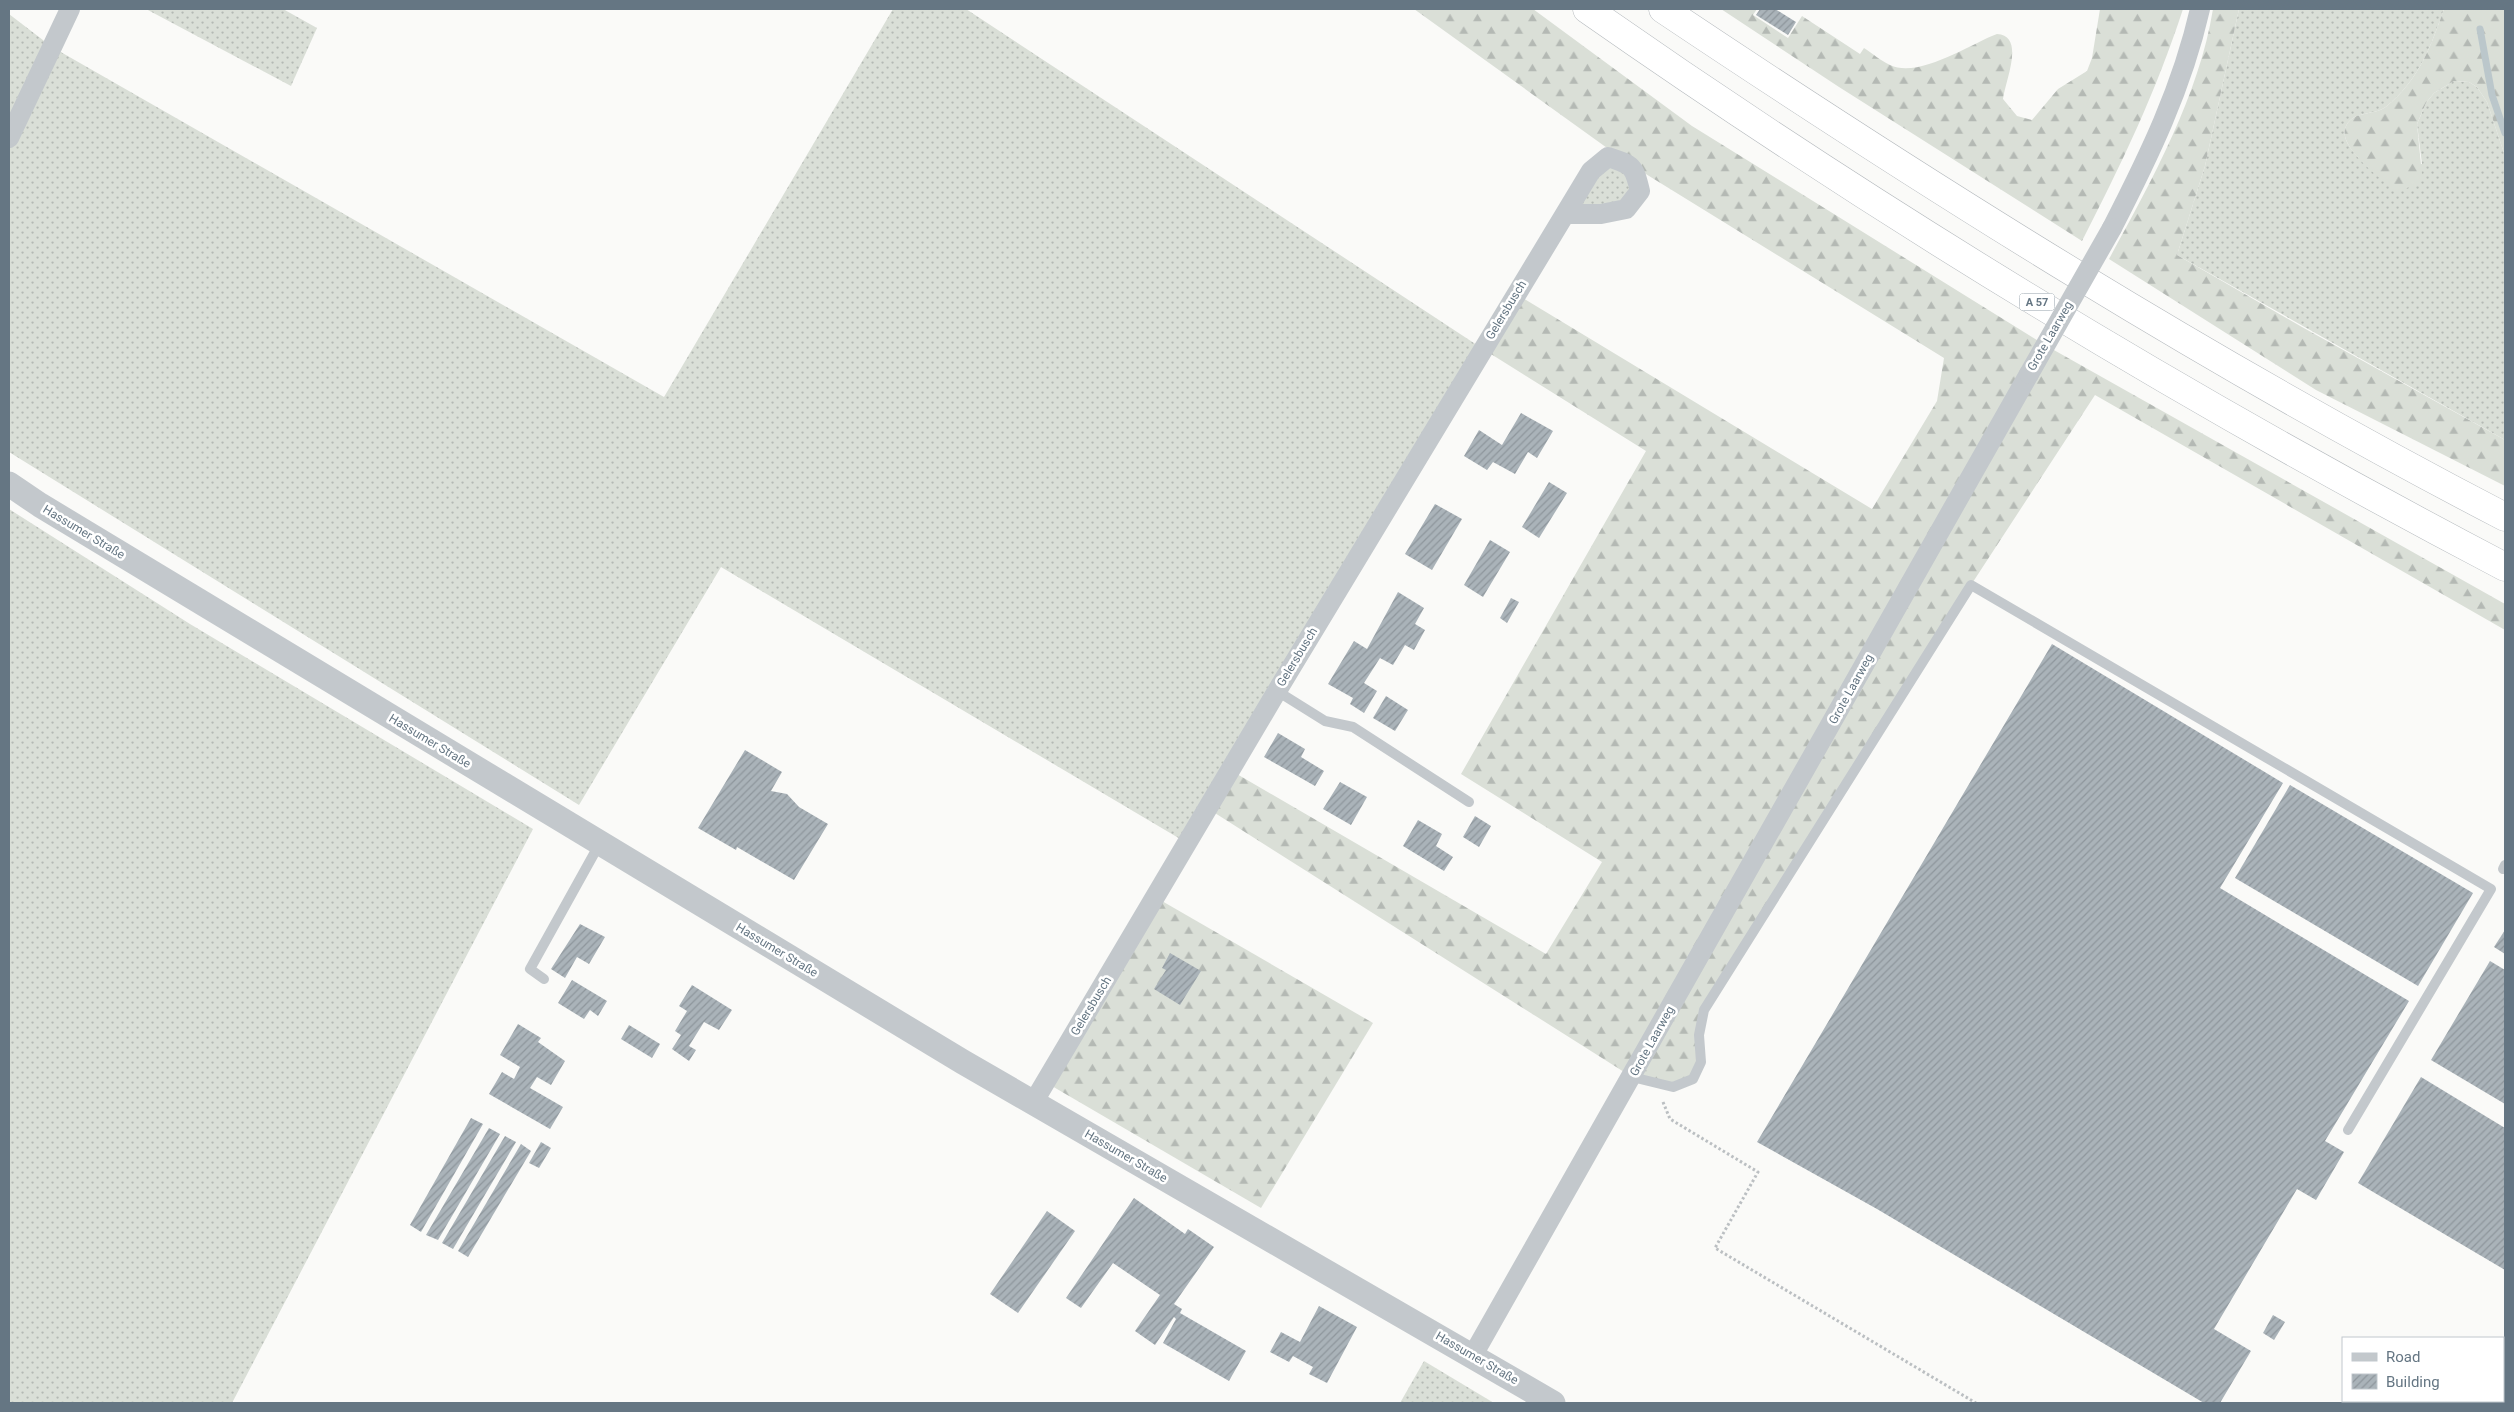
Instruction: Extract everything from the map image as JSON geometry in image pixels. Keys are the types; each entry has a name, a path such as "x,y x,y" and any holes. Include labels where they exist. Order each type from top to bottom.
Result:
{"highway":[{"name":"A 57","path":"1587,9 1737,112 1988,273 2299,456 2505,567"},
{"path":"1663,9 1814,110 2069,270 2177,335 2335,425 2505,517"}],"street":[{"path":"9,138 70,9"},
{"name":"Grote Laarweg","path":"1474,1356 2112,228 2142,170 2172,105 2188,57 2200,9"},
{"name":"Gelersbusch","path":"1033,1103 1277,691 1565,214"},
{"name":"Hassumer Straße","path":"9,484 1033,1103 1553,1403"}],"lane":[{"path":"1632,1077 1673,1087 1693,1079 1701,1062 1699,1035 1704,1010 1971,584 2491,889 2348,1130"},
{"path":"1277,691 1325,722 1353,727 1469,802"},
{"path":"544,979 530,969 600,843"}],"path":[{"path":"1656,1083 1670,1119 1758,1172 1715,1248 1976,1403"}],"green space":[{"path":"146,9 283,9 317,28 291,86"},
{"path":"893,9 966,9 1483,349 1187,843 721,567 579,805 9,452 9,14 52,47 664,397"},
{"path":"1414,9 1533,9 1692,126 2045,345 2505,604 2505,630 2095,395 1971,585 1704,1010 1701,1062 1693,1079 1673,1087 1632,1077 1207,808 1230,770 1546,954 1602,862 1461,774 1646,451 1483,349 1516,294 1872,509 1937,401 1944,358 1628,163"},
{"path":"1721,9 1757,9 1753,15 1788,38 1802,16 1860,54 1864,48 1890,65 1902,68 1929,64 1944,59 1997,34 2006,37 2010,42 2012,60 2003,99 2017,116 2032,120 2058,89 2087,71 2092,58 2100,9 2183,9 2173,40 2137,127 2082,241 1839,87"},
{"path":"2213,9 2239,9 2205,166 2177,255 2505,440 2505,486 2316,390 2109,259 2172,138 2197,74"},
{"path":"2239,9 2444,9 2423,62 2408,85 2387,106 2352,119 2345,129 2345,134 2348,144 2365,164 2422,164 2417,124 2426,103 2434,93 2454,81 2469,82 2477,87 2487,102 2505,156 2505,440 2177,255 2205,166"},
{"path":"2444,9 2505,9 2505,156 2487,102 2477,87 2469,82 2454,81 2434,93 2426,103 2417,124 2422,175 2416,185 2397,191 2373,172 2356,155 2345,137 2345,129 2348,123 2357,116 2387,106 2408,85 2423,62"},
{"path":"1604,162 1635,170 1626,209 1580,214 1591,171"},
{"path":"9,509 190,624 533,829 232,1403 9,1403"},
{"path":"1155,897 1373,1023 1261,1208 1045,1082"},
{"path":"1424,1361 1494,1403 1400,1403"}],"building":[{"path":"1760,9 1775,9 1796,22 1788,35 1756,15"},
{"path":"1521,413 1553,431 1537,458 1528,452 1515,474 1493,462 1487,470 1464,456 1479,430 1502,445"},
{"path":"1549,482 1567,493 1539,538 1522,527"},
{"path":"1435,504 1462,519 1432,570 1405,554"},
{"path":"1490,540 1510,552 1483,597 1464,585"},
{"path":"1398,592 1424,608 1415,624 1425,630 1414,650 1405,645 1393,665 1380,658 1364,683 1377,691 1364,713 1350,704 1353,698 1328,684 1354,641 1367,649"},
{"path":"1511,598 1519,602 1507,623 1500,618"},
{"path":"2052,644 2283,783 2220,888 2409,1001 2325,1141 2344,1152 2316,1200 2297,1189 2214,1329 2251,1351 2220,1403 2204,1403 1877,1209 1757,1142"},
{"path":"1386,696 1408,710 1395,731 1373,718"},
{"path":"1278,733 1305,749 1301,757 1324,771 1315,786 1264,757"},
{"path":"745,750 782,772 771,791 787,794 799,807 828,824 794,880 737,847 736,850 698,828"},
{"path":"1340,782 1367,797 1351,825 1323,809"},
{"path":"2290,785 2473,893 2418,986 2235,878"},
{"path":"1475,816 1491,826 1479,847 1463,837"},
{"path":"1418,820 1442,834 1436,846 1453,857 1444,871 1403,846"},
{"path":"580,924 605,937 589,964 577,957 565,978 551,969"},
{"path":"2505,930 2505,954 2494,947"},
{"path":"1170,953 1201,971 1180,1005 1154,989 1166,970 1162,968"},
{"path":"2490,961 2505,970 2505,1104 2431,1060"},
{"path":"572,980 607,1001 598,1016 590,1010 584,1019 558,1003"},
{"path":"692,985 732,1010 719,1030 704,1022 689,1046 696,1050 689,1061 672,1049 681,1035 675,1031 687,1011 679,1006"},
{"path":"518,1024 541,1038 538,1042 565,1061 551,1085 537,1077 530,1088 563,1107 550,1129 489,1094 502,1072 514,1079 520,1067 500,1055"},
{"path":"629,1025 660,1044 652,1058 621,1039"},
{"path":"2421,1077 2505,1128 2505,1270 2358,1183"},
{"path":"471,1118 483,1124 421,1232 410,1225"},
{"path":"489,1128 500,1134 438,1240 426,1235"},
{"path":"505,1136 516,1142 453,1249 442,1243"},
{"path":"541,1142 551,1148 539,1168 529,1163"},
{"path":"521,1144 531,1151 468,1257 458,1251"},
{"path":"1134,1198 1185,1234 1188,1229 1214,1247 1174,1304 1182,1309 1180,1313 1246,1351 1229,1381 1163,1343 1176,1319 1174,1317 1155,1345 1135,1331 1160,1295 1113,1263 1081,1308 1066,1298"},
{"path":"1047,1211 1075,1231 1018,1313 990,1294"},
{"path":"1319,1306 1357,1327 1327,1383 1309,1374 1313,1367 1293,1356 1289,1362 1270,1352 1281,1332 1300,1342"},
{"path":"2273,1315 2285,1322 2274,1340 2263,1333"}],"waterway":[{"path":"2480,29 2492,95 2505,133"}]}
